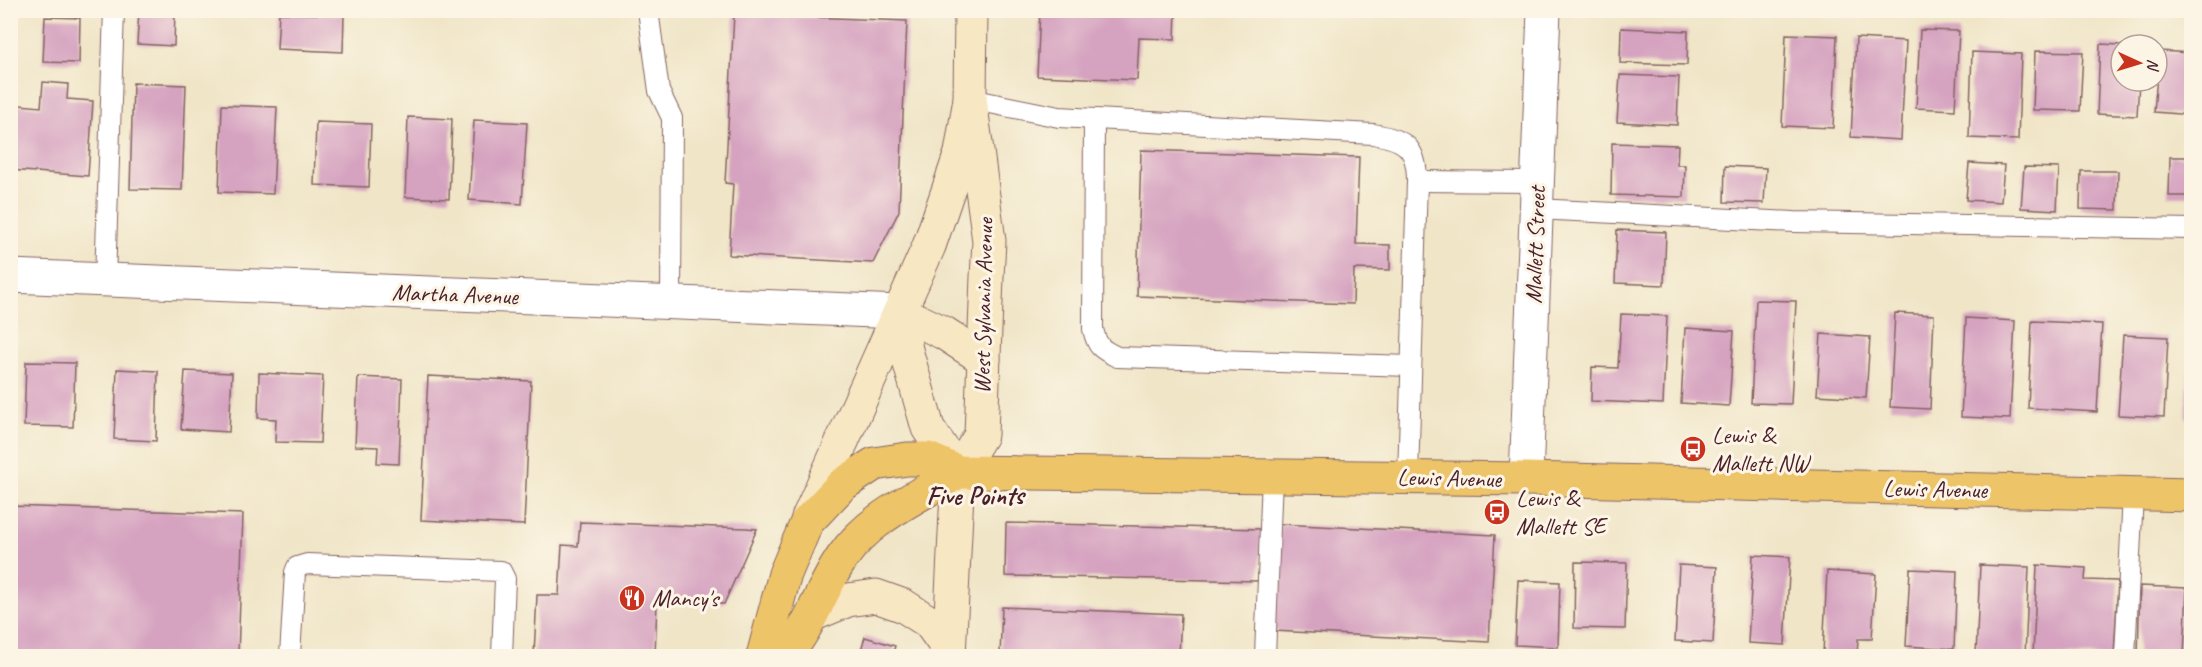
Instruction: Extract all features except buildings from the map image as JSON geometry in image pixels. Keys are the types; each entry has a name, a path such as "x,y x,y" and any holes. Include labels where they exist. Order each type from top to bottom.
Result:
{"main road":[{"name":"West Sylvania Avenue","path":"949,653 958,472 981,435 984,359 988,241 970,99 971,10"},
{"name":"West Sylvania Avenue","path":"807,522 929,246 961,153 970,99"},
{"path":"900,312 944,333 984,359"},
{"path":"900,312 906,350 928,428 958,472"},
{"path":"763,657 784,574 807,522 842,484 874,464 907,459 928,459 958,472"},
{"path":"784,657 794,646 814,614 842,558 873,524 958,472"},
{"name":"Lewis Avenue","path":"958,472 1526,479 2192,495"},
{"path":"814,614 848,600 876,596 904,606 930,622 949,653"}],"street":[{"name":"Mallett Street","path":"1526,479 1544,10"},
{"name":"Martha Avenue","path":"10,276 900,312"}],"lane":[{"path":"105,280 114,10"},
{"path":"648,10 659,91 672,118 670,303"},
{"path":"970,99 1059,117 1373,134 1395,137 1409,148 1417,164 1417,181 1408,477"},
{"path":"1094,119 1093,329 1096,344 1117,357 1411,366"},
{"path":"1417,181 1537,196 1794,222 2192,229"},
{"path":"1265,657 1272,476"},
{"path":"2125,657 2133,494"},
{"path":"290,657 295,572 297,567 307,564 501,571 505,579 502,657"}],"place":[{"name":"Lewis & Mallett NW","path":"1693,449"},
{"name":"Lewis & Mallett SE","path":"1497,512"},
{"name":"Mancy's","path":"632,598"}],"district":[{"name":"Five Points","path":"975,495"}]}
